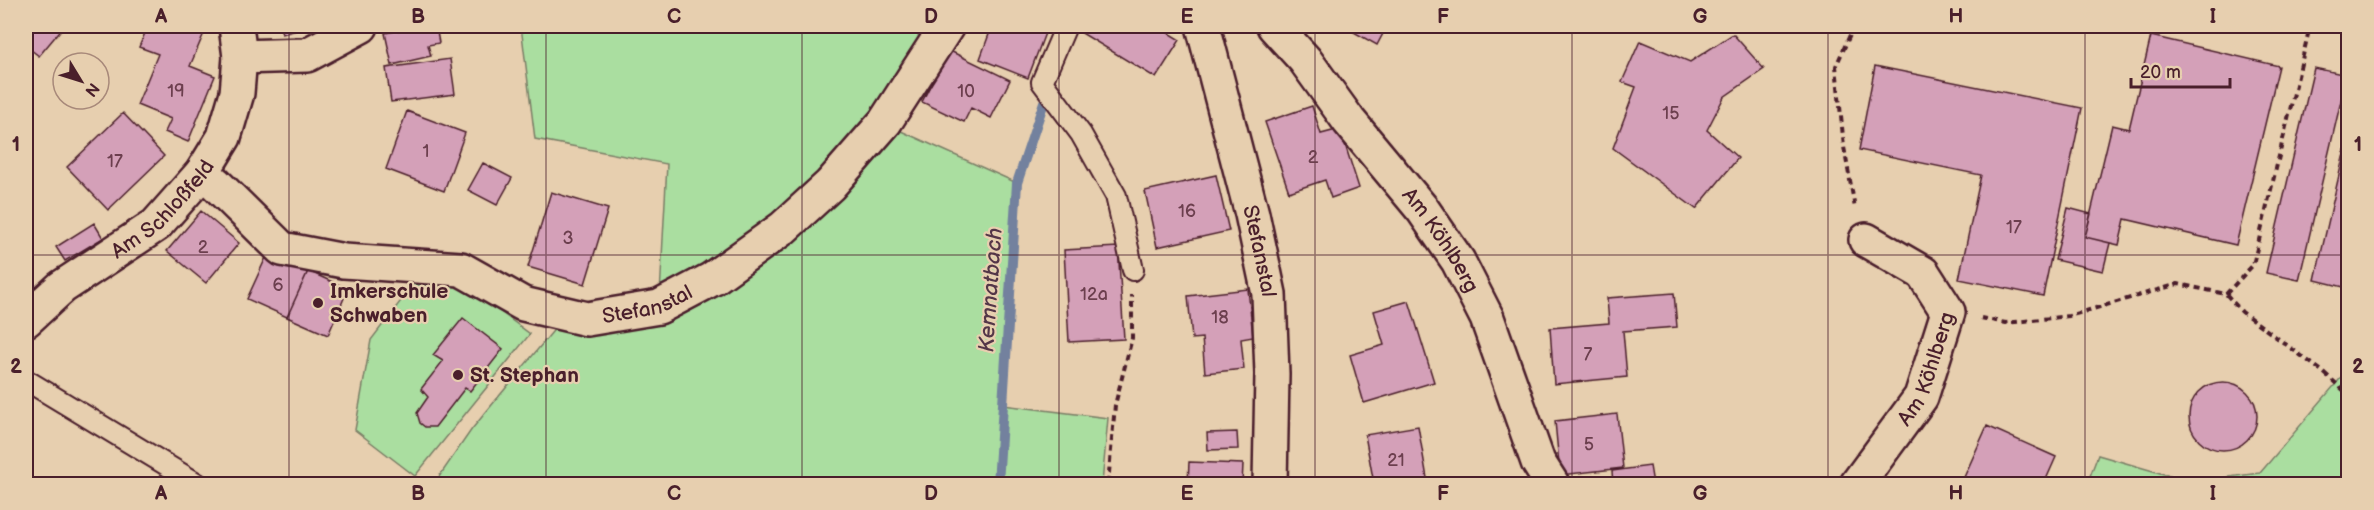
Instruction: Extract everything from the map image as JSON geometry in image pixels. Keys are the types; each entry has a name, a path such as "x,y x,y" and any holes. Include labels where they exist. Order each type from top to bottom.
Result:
{"street":[{"name":"Am Schloßfeld","path":"26,320 62,287 156,225 202,173 224,137 237,93 238,41 307,55 361,26"},
{"name":"Stefanstal","path":"202,173 282,249 344,261 461,269 523,304 587,319 659,307 721,273 783,228 830,185 885,122 946,26"},
{"name":"Stefanstal","path":"1203,26 1252,213 1269,294 1272,374 1270,484"},
{"name":"Am Köhlberg","path":"1274,26 1305,60 1349,121 1424,210 1458,261 1487,318 1538,462 1552,484"},
{"name":"Am Köhlberg","path":"1857,484 1921,397 1948,312 1923,273 1866,240"}],"lane":[{"path":"1066,26 1042,82 1081,134 1116,196 1133,270"},
{"path":"26,380 198,484"}],"path":[{"path":"1854,26 1836,66 1846,158 1857,214 1866,240"},
{"path":"2226,294 2253,265 2310,26"},
{"path":"1108,484 1115,405 1132,338 1133,270"},
{"path":"1948,312 2006,323 2069,316 2178,284 2226,294 2242,312 2322,371 2349,394"}],"green space":[{"path":"521,26 933,26 878,114 777,221 660,295 667,164 535,139"},
{"path":"892,127 1017,183 1003,405 1108,418 1102,484 434,484 472,429 557,326 660,319"},
{"path":"419,277 474,292 530,334 415,476 355,430 371,340"},
{"path":"2348,359 2348,484 2087,484 2098,455 2191,482 2260,473 2345,373"}],"building":[{"path":"26,26 64,26 39,56 26,48"},
{"path":"148,26 207,26 190,66 215,76 188,142 165,132 171,119 137,105 158,54 139,47"},
{"path":"280,26 312,26 282,34"},
{"path":"422,26 436,26 439,43 428,45 431,56 392,65 385,33"},
{"path":"992,26 1027,26 1045,33 1028,78 980,59"},
{"path":"1084,26 1161,26 1160,28 1180,40 1156,78 1080,32"},
{"path":"1343,26 1387,26 1377,45"},
{"path":"1733,34 1764,69 1724,97 1707,130 1738,158 1696,209 1613,148 1636,87 1622,82 1640,41 1690,62"},
{"path":"2151,36 2279,66 2236,245 2125,219 2119,245 2085,237 2112,125 2129,129"},
{"path":"948,50 1010,80 991,118 971,108 964,122 922,102"},
{"path":"450,59 455,94 391,102 386,68"},
{"path":"1875,66 2082,108 2043,296 1959,279 1981,175 1859,150"},
{"path":"2314,68 2347,75 2299,280 2266,273"},
{"path":"1312,106 1321,134 1340,129 1359,188 1331,198 1325,180 1289,192 1265,122"},
{"path":"407,111 465,133 444,191 386,169"},
{"path":"123,113 164,156 108,210 67,167"},
{"path":"2348,136 2348,288 2315,280"},
{"path":"483,163 512,178 497,205 468,190"},
{"path":"1216,175 1229,231 1157,247 1145,191"},
{"path":"551,192 608,209 585,284 528,267"},
{"path":"2068,208 2091,214 2085,237 2110,243 2103,271 2055,260"},
{"path":"201,211 239,243 206,283 167,251"},
{"path":"94,223 103,238 65,261 56,247"},
{"path":"1118,247 1124,339 1069,342 1064,250"},
{"path":"268,253 308,271 287,317 247,299"},
{"name":"Imkerschule Schwaben","path":"308,271 348,289 328,335 287,317"},
{"path":"1248,289 1253,337 1241,339 1244,369 1205,373 1202,338 1192,339 1188,296"},
{"path":"1674,293 1677,327 1623,331 1627,377 1554,384 1550,328 1609,323 1607,298"},
{"path":"1409,301 1434,382 1364,403 1350,355 1384,345 1374,311"},
{"name":"St. Stephan","path":"463,318 503,349 470,391 465,388 435,427 425,427 420,423 417,413 428,397 421,389 443,361 433,355"},
{"path":"2223,382 2236,385 2247,392 2254,403 2257,416 2254,429 2247,440 2236,447 2223,450 2210,447 2199,440 2192,429 2189,416 2192,403 2199,392 2210,385"},
{"path":"1617,414 1623,468 1560,475 1555,421"},
{"path":"1418,426 1428,484 1374,484 1365,435"},
{"path":"1987,426 2056,457 2044,484 1961,484"},
{"path":"1237,432 1238,449 1208,450 1207,433"},
{"path":"1189,462 1243,464 1242,484 1188,484"},
{"path":"1650,466 1653,484 1613,484 1612,471"}],"waterway":[{"name":"Kemnatbach","path":"998,484 1017,183 1044,102"}],"place":[{"name":"Imkerschule Schwaben","path":"318,303"},
{"name":"St. Stephan","path":"458,375"}]}
